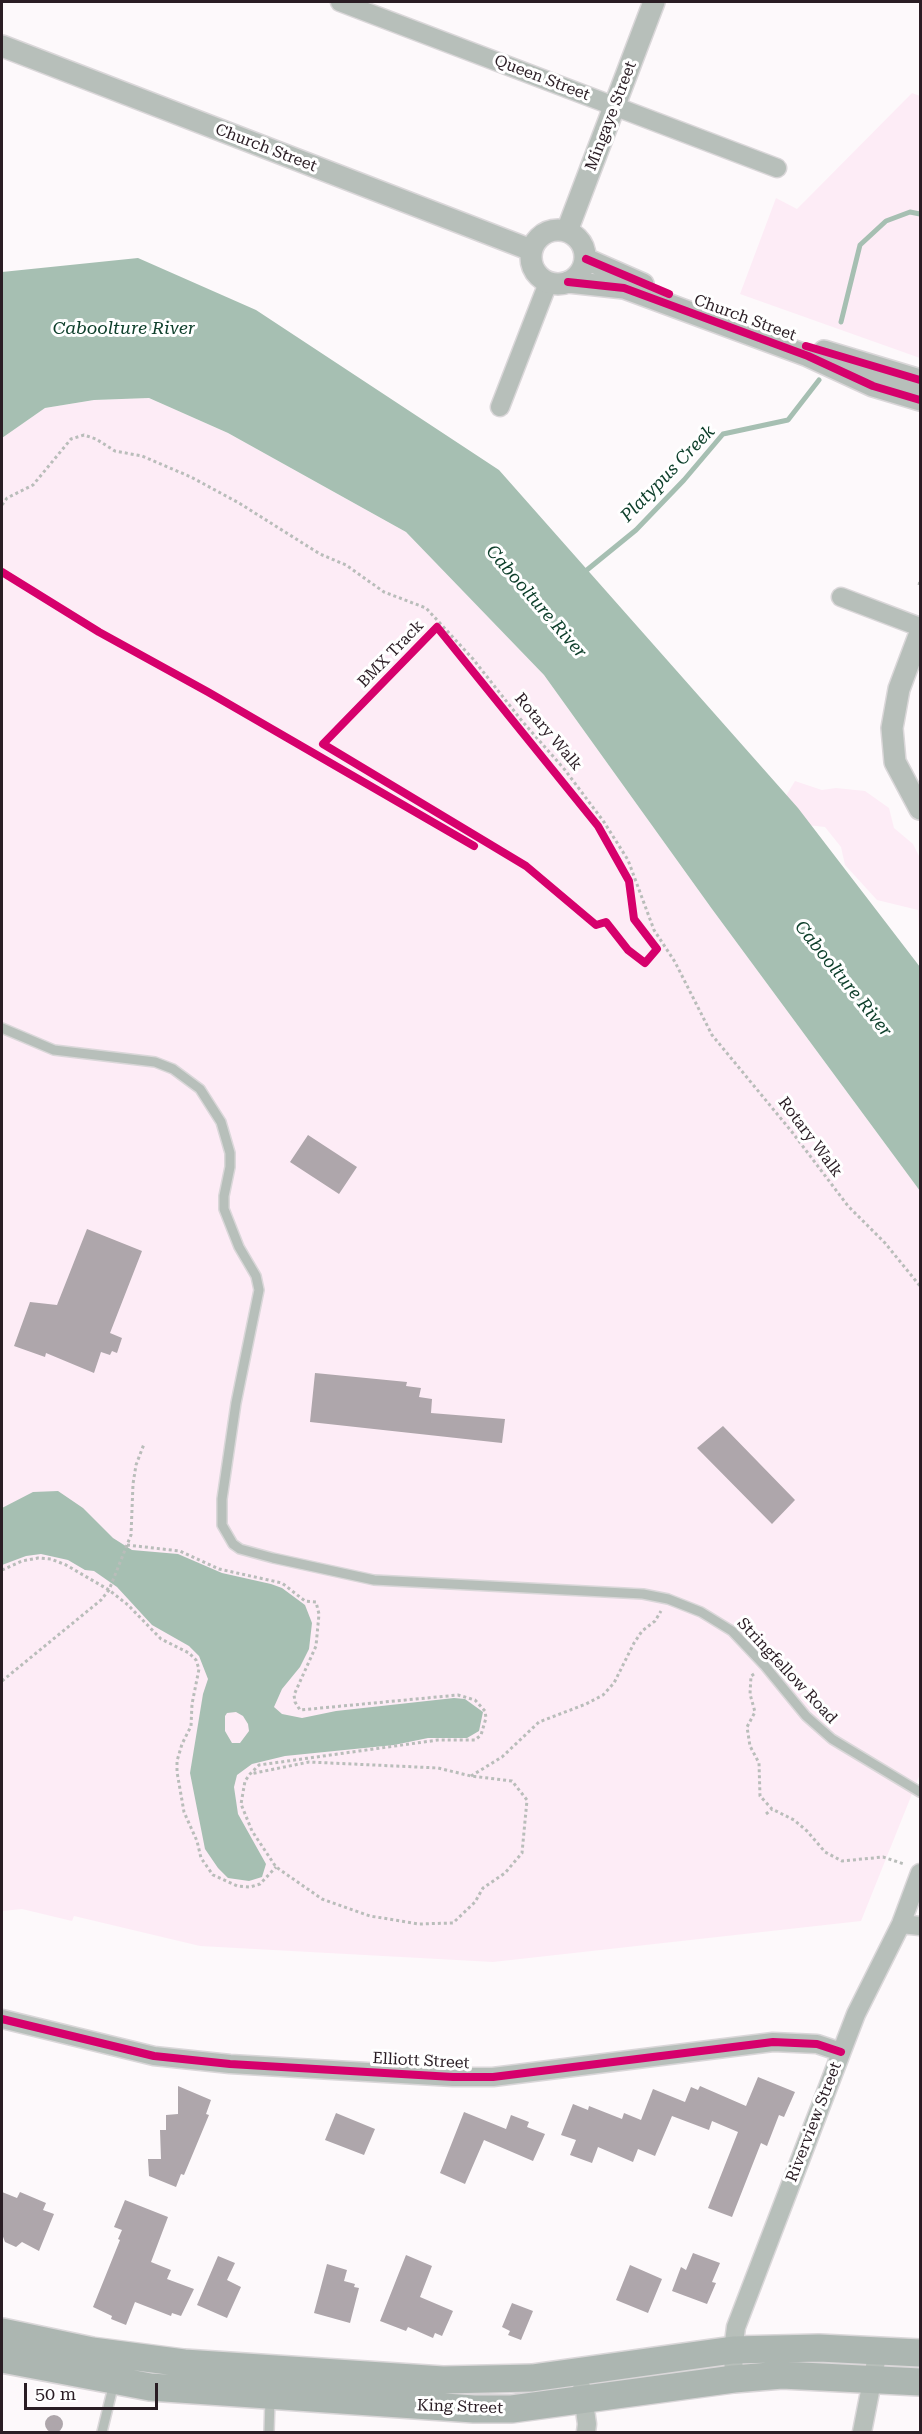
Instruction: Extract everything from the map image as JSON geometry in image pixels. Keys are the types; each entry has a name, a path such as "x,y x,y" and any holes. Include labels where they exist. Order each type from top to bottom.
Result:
{"main road":[{"name":"King Street","path":"2,2332 143,2359 223,2367 443,2380 512,2380 579,2373 733,2350 802,2348 921,2353"},
{"name":"King Street","path":"2,2359 150,2387 270,2397 474,2409 512,2409 734,2379 782,2376 921,2382"}],"street":[{"name":"Queen Street","path":"340,2 777,168"},
{"name":"Mingaye Street","path":"567,231 654,2"},
{"name":"Church Street","path":"2,46 531,250"},
{"path":"549,231 567,231 581,242 586,259 581,273 558,282 536,273 532,266 531,250 535,242 549,231"},
{"name":"Church Street","path":"586,259 812,348 877,377"},
{"name":"Church Street","path":"558,282 624,288 808,356 877,377"},
{"path":"500,407 558,282"},
{"path":"877,377 921,380"},
{"path":"877,377 921,400"},
{"path":"841,597 921,627"},
{"path":"921,633 899,689 892,728 895,762 921,809"},
{"name":"Riverview Street","path":"734,2379 733,2350 736,2327 856,2014 901,1924 915,1869"},
{"path":"901,1924 921,1926"},
{"name":"Elliott Street","path":"2,2019 154,2056 230,2064 453,2077 493,2077 773,2042 817,2044 841,2052"},
{"path":"862,2433 878,2351"},
{"path":"579,2373 585,2400 586,2433"}],"lane":[{"name":"Stringfellow Road","path":"2,1028 54,1050 148,1061 173,1069 200,1089 221,1122 230,1153 230,1167 224,1196 225,1209 238,1246 256,1276 259,1290 236,1403 222,1499 222,1525 233,1544 240,1549 273,1558 374,1580 643,1594 668,1599 700,1612 732,1631 765,1666 806,1716 832,1739 921,1792"},
{"path":"102,2433 115,2382"},
{"path":"270,2397 270,2433"}],"path":[{"path":"576,799 598,826 613,854"},
{"path":"623,872 630,891"},
{"path":"646,934 657,949"},
{"path":"2,1681 101,1600 108,1590 131,1535 134,1519 133,1484 144,1444"},
{"path":"127,1545 180,1551 219,1569 282,1583 305,1601 316,1602 319,1614 316,1646 294,1695 300,1710 458,1695 476,1700 485,1712 486,1718 481,1735 475,1740 438,1740 259,1765 250,1774 245,1781 241,1804 252,1831 276,1867 322,1899 370,1916 419,1924 453,1923 474,1902 483,1888 506,1874 522,1853 527,1800 512,1781 471,1776 438,1768 309,1762 250,1774"},
{"path":"2,1570 22,1561 38,1558 51,1559 77,1570 128,1605 161,1639 189,1653 196,1660 199,1669 192,1704 191,1726 182,1744 177,1761 177,1772 184,1812 197,1841 201,1858 213,1875 237,1886 250,1887 260,1884 276,1867"},
{"path":"471,1776 502,1757 539,1722 603,1695 614,1683 642,1631 655,1622 668,1599"},
{"path":"765,1666 751,1676 750,1694 755,1712 747,1727 750,1746 759,1763 760,1796 772,1809 794,1820 807,1831 825,1852 842,1861 883,1857 915,1869"},
{"path":"766,1814 772,1809"}],"shaded area":[{"path":"912,93 920,96 920,358 740,294 776,198 797,209"},
{"path":"149,398 228,433 406,532 544,675 712,909 920,1191 920,1774 861,1921 493,1962 200,1946 74,1916 72,1921 22,1909 2,1911 2,438 45,408 94,400"},
{"path":"795,781 822,790 836,788 865,791 889,808 894,828 913,844 920,858 920,955 918,910 877,900 845,865 841,847 825,827 788,823 781,804"}],"water":[{"name":"Caboolture River","path":"138,258 256,310 499,470 798,808 920,967 920,1191 712,909 544,675 406,532 228,433 149,398 94,400 45,408 2,438 2,272"},
{"path":"58,1491 83,1508 113,1538 132,1550 178,1554 222,1573 282,1588 305,1605 312,1623 309,1649 300,1667 282,1689 274,1707 282,1714 302,1718 336,1711 454,1698 465,1699 483,1712 479,1731 467,1738 428,1738 394,1745 285,1756 252,1764 237,1775 234,1787 238,1814 266,1864 262,1877 249,1881 228,1878 205,1849 190,1773 203,1694 208,1679 199,1656 189,1646 152,1625 117,1587 94,1571 85,1570 68,1560 41,1554 26,1556 2,1565 2,1508 33,1492","holes":["236,1712 243,1716 249,1731 240,1743 232,1743 225,1731 225,1716 227,1713"]}],"building":[{"path":"308,1135 357,1167 339,1194 290,1162"},
{"path":"87,1229 142,1251 110,1333 122,1338 117,1353 112,1351 110,1355 101,1352 94,1373 46,1353 45,1357 14,1346 30,1302 57,1305"},
{"path":"315,1373 407,1382 406,1386 421,1388 419,1397 432,1399 431,1413 505,1419 502,1443 310,1422"},
{"path":"723,1426 795,1500 772,1524 697,1448"},
{"path":"758,2077 795,2092 784,2117 779,2115 767,2146 761,2143 732,2217 708,2208 738,2132 712,2121 709,2130 672,2116 655,2156 638,2149 633,2162 598,2147 592,2163 570,2155 576,2140 561,2135 573,2104 588,2110 589,2106 622,2119 624,2113 641,2120 653,2089 685,2102 691,2087 698,2090 700,2086 746,2106"},
{"path":"178,2086 211,2100 206,2114 209,2115 184,2175 181,2174 176,2187 149,2176 148,2159 161,2159 160,2130 166,2130 166,2115 178,2114"},
{"path":"464,2112 506,2129 511,2115 529,2122 527,2127 545,2134 533,2161 484,2140 465,2184 440,2173"},
{"path":"336,2113 375,2129 364,2155 325,2140"},
{"path":"2,2192 17,2198 20,2192 46,2203 43,2210 54,2214 39,2251 22,2242 16,2247 5,2242 2,2234"},
{"path":"125,2200 168,2217 151,2262 171,2270 167,2279 194,2289 181,2316 172,2313 171,2316 135,2302 126,2325 111,2319 112,2316 93,2307 120,2240 118,2239 122,2230 114,2227"},
{"path":"693,2253 720,2263 712,2282 716,2283 707,2304 672,2291 681,2267 686,2270"},
{"path":"406,2255 432,2266 420,2297 453,2311 442,2336 435,2333 433,2338 408,2327 406,2331 380,2321"},
{"path":"218,2256 235,2263 227,2280 241,2287 227,2318 197,2305"},
{"path":"327,2264 347,2270 344,2281 355,2284 354,2287 359,2288 350,2323 314,2313"},
{"path":"630,2265 662,2279 648,2313 616,2300"},
{"path":"512,2303 533,2311 521,2340 508,2335 510,2331 502,2327"},
{"path":"54,2415 60,2418 63,2424 60,2430 54,2433 48,2430 45,2424 48,2418"}],"waterway":[{"name":"Platypus Creek","path":"841,322 860,245 886,221 910,212 920,214"},
{"name":"Platypus Creek","path":"582,574 636,530 684,480 723,434 788,420 819,380"}],"cycle path":[{"path":"586,259 669,294"},
{"path":"568,282 624,288 808,356 873,386 920,400"},
{"path":"806,346 920,380"},
{"path":"2,572 99,632 208,692 474,846"},
{"name":"BMX Track","path":"437,627 598,826 629,881 634,919 657,949 645,963 628,950 606,922 596,925 526,866 323,744 437,627"},
{"path":"2,2019 154,2056 230,2064 453,2077 493,2077 773,2042 817,2044 841,2052"}]}
